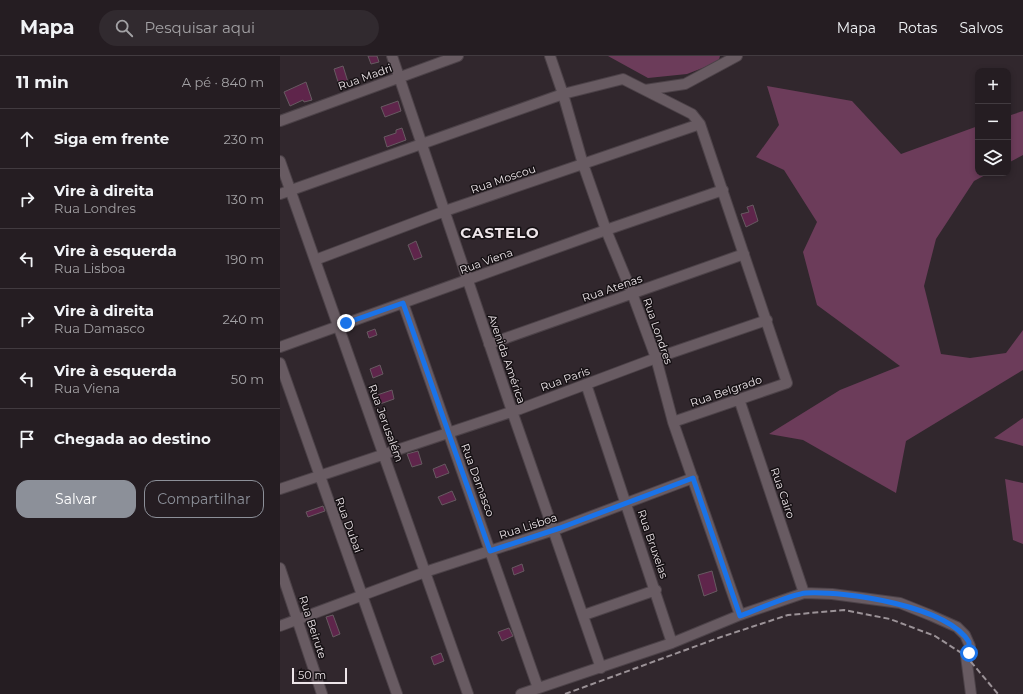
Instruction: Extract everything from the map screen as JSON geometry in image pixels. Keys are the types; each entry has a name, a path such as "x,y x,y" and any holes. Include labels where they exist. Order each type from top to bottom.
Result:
{"street":[{"name":"Avenida América","path":"392,56 398,77 446,211 489,344 584,615 601,668"},
{"name":"Rua Madri","path":"280,121 458,56"},
{"name":"Rua Londres","path":"550,56 563,94 583,164 606,230 632,293 656,358 673,422 740,616"},
{"path":"645,90 685,84 736,56"},
{"path":"280,194 563,94 623,79 692,114 700,124 767,320"},
{"name":"Rua Moscou","path":"315,260 446,211 700,124"},
{"name":"Rua Jerusalém","path":"280,161 468,694"},
{"name":"Rua Viena","path":"280,347 722,190"},
{"name":"Rua Atenas","path":"489,344 744,254"},
{"name":"Rua Damasco","path":"403,303 538,688"},
{"name":"Rua Paris","path":"280,489 448,431 512,411 656,358 767,320"},
{"name":"Rua Belgrado","path":"673,422 788,383 767,320"},
{"name":"Rua Dubai","path":"280,363 318,475 397,694"},
{"name":"Rua Bruxelas","path":"586,384 656,590 672,643"},
{"name":"Rua Cairo","path":"739,400 804,593"},
{"name":"Rua Lisboa","path":"280,626 426,572 626,504 693,478"},
{"name":"Rua Beirute","path":"280,568 299,620 322,694"},
{"path":"584,615 656,590"},
{"path":"522,694 672,643 804,593 832,594 900,603 957,627 965,636 970,646 969,653 966,656 971,694"}],"shaded area":[{"path":"608,56 720,56 718,62 687,74 648,78"},
{"path":"767,86 852,101 901,154 975,127 975,176 983,176 974,181 936,239 924,286 941,354 970,358 1006,353 1023,330 1023,370 906,441 896,493 803,440 769,434 840,390 900,366 817,305 803,252 817,222 784,170 756,157 779,125"},
{"path":"1023,111 1023,155 1011,161 1011,140 1011,115"},
{"path":"1023,418 1023,446 994,438"},
{"path":"1005,479 1023,483 1023,544 1013,540"}],"building":[{"path":"368,56 377,56 379,62 371,64"},
{"path":"343,66 348,82 339,85 334,69"},
{"path":"306,82 312,100 304,102 303,100 290,106 284,92"},
{"path":"398,101 401,111 385,117 381,107"},
{"path":"402,128 406,140 387,147 384,137 396,133 396,130"},
{"path":"753,205 758,221 746,227 741,214 749,212 747,207"},
{"path":"416,241 422,257 414,260 408,245"},
{"path":"375,329 377,335 369,338 367,332"},
{"path":"380,365 383,374 373,378 370,369"},
{"path":"392,390 394,399 380,404 377,395"},
{"path":"418,451 422,464 412,467 407,454"},
{"path":"445,464 449,473 436,478 433,469"},
{"path":"452,491 456,500 442,505 438,497"},
{"path":"323,506 325,511 308,517 306,512"},
{"path":"522,564 524,571 514,575 512,568"},
{"path":"712,571 717,591 704,596 698,575"},
{"path":"333,615 340,634 333,637 326,617"},
{"path":"509,628 513,636 502,641 498,632"},
{"path":"441,653 444,661 434,665 431,657"}],"railway":[{"path":"565,694 721,637 788,615 844,610 890,619 935,636 966,656 998,694"}],"district":[{"name":"CASTELO","path":"500,233"}],"route":[{"path":"346,323 403,303 490,551 560,528 693,478 740,616 804,593 832,594 900,603 957,627 969,642 969,653"}]}
